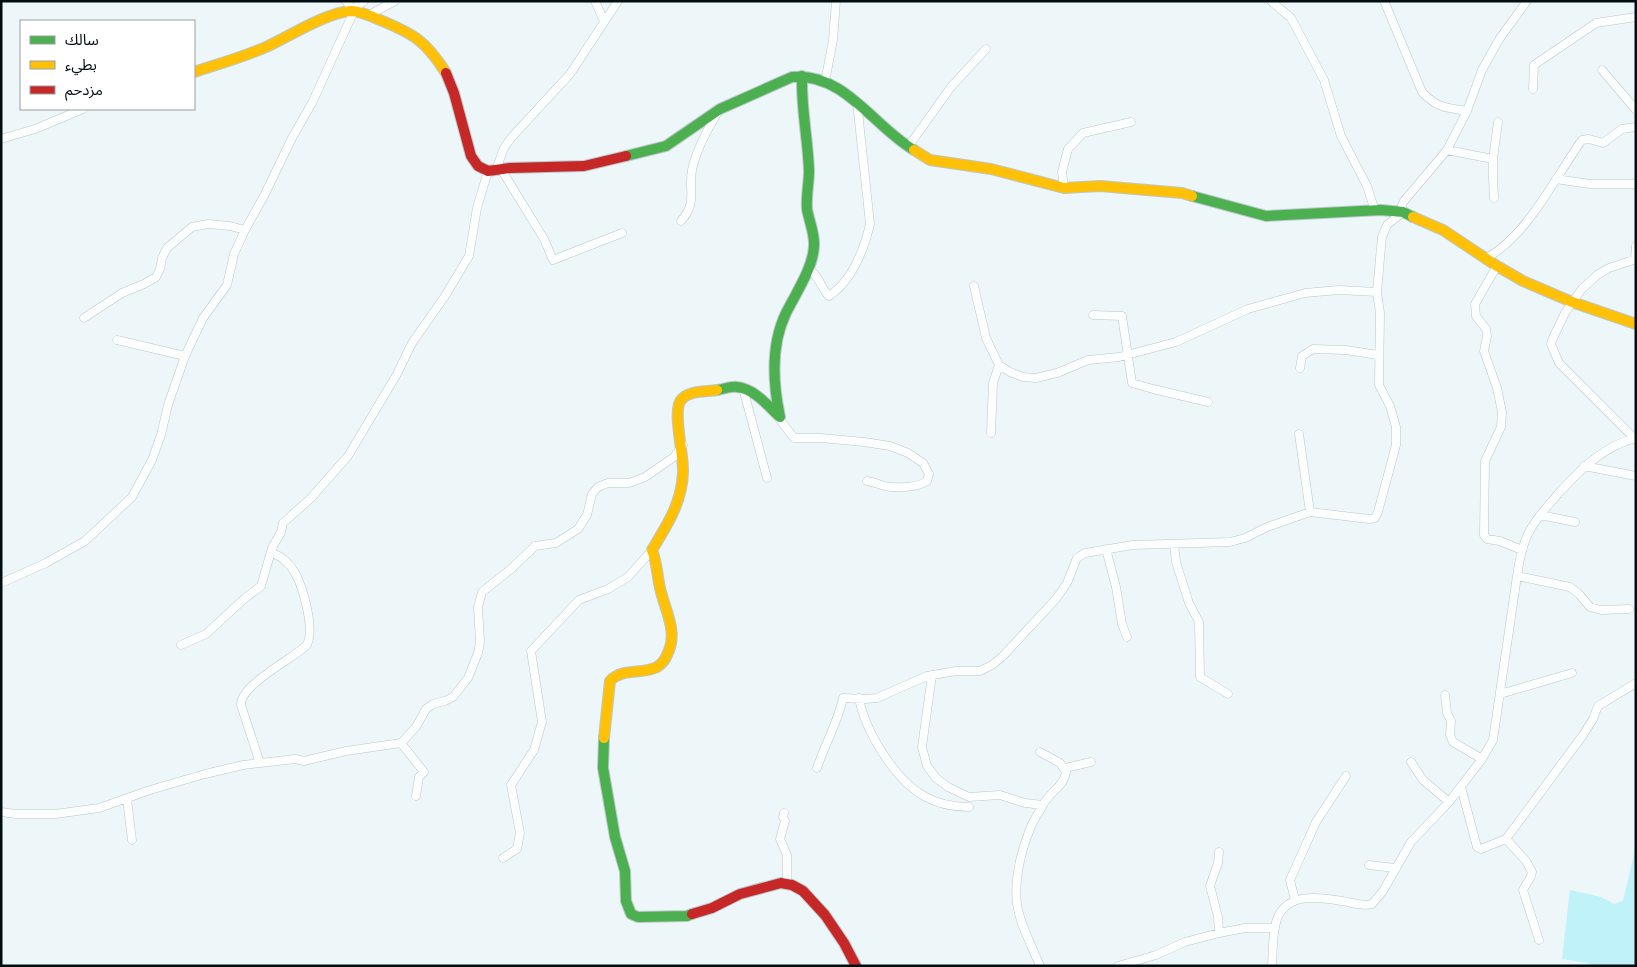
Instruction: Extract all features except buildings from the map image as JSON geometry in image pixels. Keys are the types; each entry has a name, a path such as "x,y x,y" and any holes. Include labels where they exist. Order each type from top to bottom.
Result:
{"street":[{"path":"346,1 354,11"},
{"path":"1,583 46,563 85,541 132,497 152,460 184,356 203,318 227,285 234,254 244,230 268,189 292,138 312,103 356,7 364,1"},
{"path":"369,15 395,1"},
{"path":"595,1 604,21"},
{"path":"618,1 570,74 511,138 504,148 498,164 544,239 553,260 622,233"},
{"path":"824,82 832,48 836,1"},
{"path":"1271,1 1291,18 1324,80 1341,136 1367,186 1375,211"},
{"path":"817,768 840,712 843,698 865,700 878,698 932,675 956,671 980,671 992,665 1002,657 1056,600 1067,583 1077,558 1085,553 1133,545 1238,540 1267,527 1310,512 1368,519 1375,518 1396,445 1396,427 1390,406 1379,384 1380,313 1377,292 1382,236 1387,224 1403,212 1404,201 1447,150 1467,111 1482,70 1500,38 1527,1"},
{"path":"1385,3 1422,92 1440,107 1467,111"},
{"path":"195,72 266,47 337,14 354,11 369,15 405,30 420,39 433,52 446,73 454,92 471,156 478,166 488,171 584,166 666,146 720,109 792,77 802,76 824,82 857,102 908,147 930,160 991,169 1064,188 1100,186 1182,193 1266,216 1375,211 1403,212 1443,230 1523,281 1572,302 1636,324"},
{"path":"1533,89 1534,65 1553,51 1596,23 1636,17"},
{"path":"908,147 951,87 986,48"},
{"path":"1602,70 1636,110"},
{"path":"802,76 801,100 810,171 807,207 814,246 808,269 785,315 775,347 777,403 780,420 794,438 822,438 890,446 916,458 927,468 929,474 927,481 918,485 889,487 868,481"},
{"path":"808,269 813,271 824,292 829,296 837,291 855,264 866,242 870,224 857,102"},
{"path":"681,221 689,212 692,203 691,177 695,158 709,127 720,109"},
{"path":"1,139 35,129 81,110"},
{"path":"1064,188 1062,172 1068,149 1083,133 1131,122"},
{"path":"1494,198 1493,159 1498,122"},
{"path":"1486,258 1518,234 1582,140 1589,139 1603,143 1622,129 1636,127"},
{"path":"1447,150 1493,159"},
{"path":"181,645 206,634 261,586 274,542 281,532 283,523 311,498 348,456 397,374 412,343 469,256 478,208 488,171"},
{"path":"1556,179 1590,184 1636,184"},
{"path":"84,318 122,293 156,277 167,248 192,227 208,224 230,226 244,230"},
{"path":"1272,966 1275,928 1277,919 1283,910 1295,900 1307,897 1368,905 1376,900 1411,842 1449,802 1482,759 1493,740 1517,576 1522,550 1528,534 1540,515 1584,466 1609,449 1635,438 1559,364 1551,344 1572,302 1581,290 1597,275 1609,268 1635,259 1636,246"},
{"path":"1497,266 1474,309 1476,316 1486,329 1487,336 1484,351 1498,388 1502,412 1501,427 1485,461 1484,535 1487,538 1522,550"},
{"path":"974,286 986,338 999,365 1023,377 1036,378 1057,373 1088,360 1128,354 1176,342 1248,309 1305,293 1339,290 1377,292"},
{"path":"1093,315 1122,316 1132,383 1153,390 1208,402"},
{"path":"117,340 184,356"},
{"path":"1300,368 1302,356 1313,349 1346,350 1378,355"},
{"path":"991,432 993,382 999,365"},
{"path":"504,858 517,849 520,833 511,785 534,750 542,722 531,650 579,600 608,589 628,577 652,550 677,506 684,466 683,445 676,413 683,397 691,393 731,387 743,388 780,417"},
{"path":"743,388 766,478"},
{"path":"1299,434 1310,512"},
{"path":"1,812 16,814 69,813 99,808 127,800 150,790 243,765 295,759 304,761 346,751 400,742 416,727 426,709 453,697 468,678 478,653 480,642 478,607 482,592 511,569 535,546 556,543 578,529 587,515 592,494 598,487 608,483 629,483 645,477 674,456 683,445"},
{"path":"1584,466 1636,476"},
{"path":"1540,515 1575,522"},
{"path":"1174,544 1176,562 1189,603 1199,622 1200,677 1228,694"},
{"path":"1106,549 1116,587 1122,624 1127,637"},
{"path":"652,550 657,563 657,573 672,626 673,641 664,661 655,668 620,674 612,678 609,687 604,733 603,768 615,837 625,871 628,909 631,914 638,917 687,916 707,910 740,894 787,883 804,893 822,912 838,934 856,966"},
{"path":"260,763 241,705 242,698 248,690 268,673 309,643 310,624 295,574 289,564 278,555 271,553"},
{"path":"1517,576 1570,587 1590,608 1601,610 1629,609"},
{"path":"1500,694 1572,673"},
{"path":"932,675 922,748 927,766 936,778 955,791 969,797 1000,795 1043,805"},
{"path":"1461,787 1477,847 1481,849 1506,839 1582,735 1593,719 1598,706 1636,683"},
{"path":"1445,695 1447,713 1451,721 1450,735 1453,742 1482,759"},
{"path":"859,698 864,717 878,746 904,779 922,795 937,802 952,806 969,807"},
{"path":"400,742 424,772 419,777 416,796"},
{"path":"1040,752 1060,763 1065,768 1066,775 1064,781 1049,796 1034,818 1026,837 1020,863 1016,894 1017,904 1021,920 1040,966"},
{"path":"1065,768 1091,762"},
{"path":"1411,762 1424,780 1449,802"},
{"path":"1295,900 1290,880 1316,822 1346,776"},
{"path":"127,800 132,840"},
{"path":"784,813 785,821 780,839 787,855 787,883"},
{"path":"1506,839 1526,861 1532,872 1531,879 1522,890 1539,940"},
{"path":"1219,852 1218,862 1210,886 1218,918 1219,933"},
{"path":"1369,865 1395,868"},
{"path":"1118,966 1156,954 1185,942 1219,933 1245,928 1275,928"}],"shaded area":[{"path":"1636,846 1636,966 1592,966 1587,963 1562,959 1570,890 1601,897 1614,904 1623,901"}],"traffic: fast":[{"path":"717,390 730,387 744,388 761,399 780,417 775,378 778,338 786,313 811,263 814,246 813,232 807,209 809,171 802,76"},
{"path":"626,156 666,146 720,109 792,77 811,78 827,83 843,92 899,140 914,150"},
{"path":"1192,196 1266,216 1381,210 1403,212 1413,217"},
{"path":"604,738 603,768 615,837 625,871 626,901 631,914 638,917 687,916 692,914"}],"traffic: slow":[{"path":"195,72 257,51 319,20 351,11 369,15 411,34 432,53 446,73"},
{"path":"914,150 930,160 991,169 1064,188 1100,186 1182,193 1192,196"},
{"path":"1413,217 1443,230 1523,281 1572,302 1636,324"},
{"path":"604,738 610,681 621,674 645,671 657,667 666,657 670,646 672,638 670,622 652,550 673,513 680,494 683,464 678,414 681,400 688,394 717,390"}],"traffic: jam":[{"path":"446,73 454,93 471,156 478,166 488,171 510,168 584,166 626,156"},
{"path":"692,914 712,908 740,894 781,883 792,885 803,891 825,915 844,943 856,966"}]}
